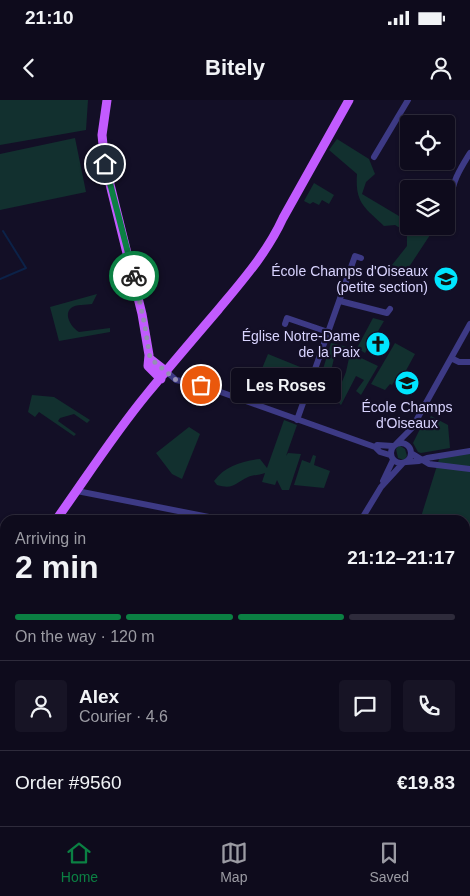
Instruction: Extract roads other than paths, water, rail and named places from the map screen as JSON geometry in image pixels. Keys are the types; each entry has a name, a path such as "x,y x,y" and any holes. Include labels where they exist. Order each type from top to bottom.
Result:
{"main road":[{"path":"107,100 102,135 105,164 136,286 150,358 164,375"},
{"path":"59,515 115,435 235,290 274,237 349,100"}],"street":[{"path":"374,157 408,100"},
{"path":"455,183 470,153"},
{"path":"298,420 355,256 361,258"},
{"path":"340,301 387,314 390,308"},
{"path":"285,324 287,318 328,332"},
{"path":"364,515 381,487 395,445 412,428 454,359 470,324"},
{"path":"454,359 467,363 470,362"},
{"path":"164,375 176,380 201,385 375,447 380,452 392,457 397,463 422,461 427,458 470,451"},
{"path":"412,428 407,445 411,453 422,461 429,464 470,469"},
{"path":"375,447 378,445 407,445"},
{"path":"381,487 410,458 411,453"},
{"path":"76,491 198,515"}],"waterway":[{"path":"0,279 26,268 3,231"}],"place":[{"name":"École Champs d'Oiseaux (petite section)","path":"446,279"},
{"name":"Église Notre-Dame de la Paix","path":"378,344"},
{"name":"École Champs d'Oiseaux","path":"407,383"},
{"name":"Les Roses","path":"201,385"}]}
